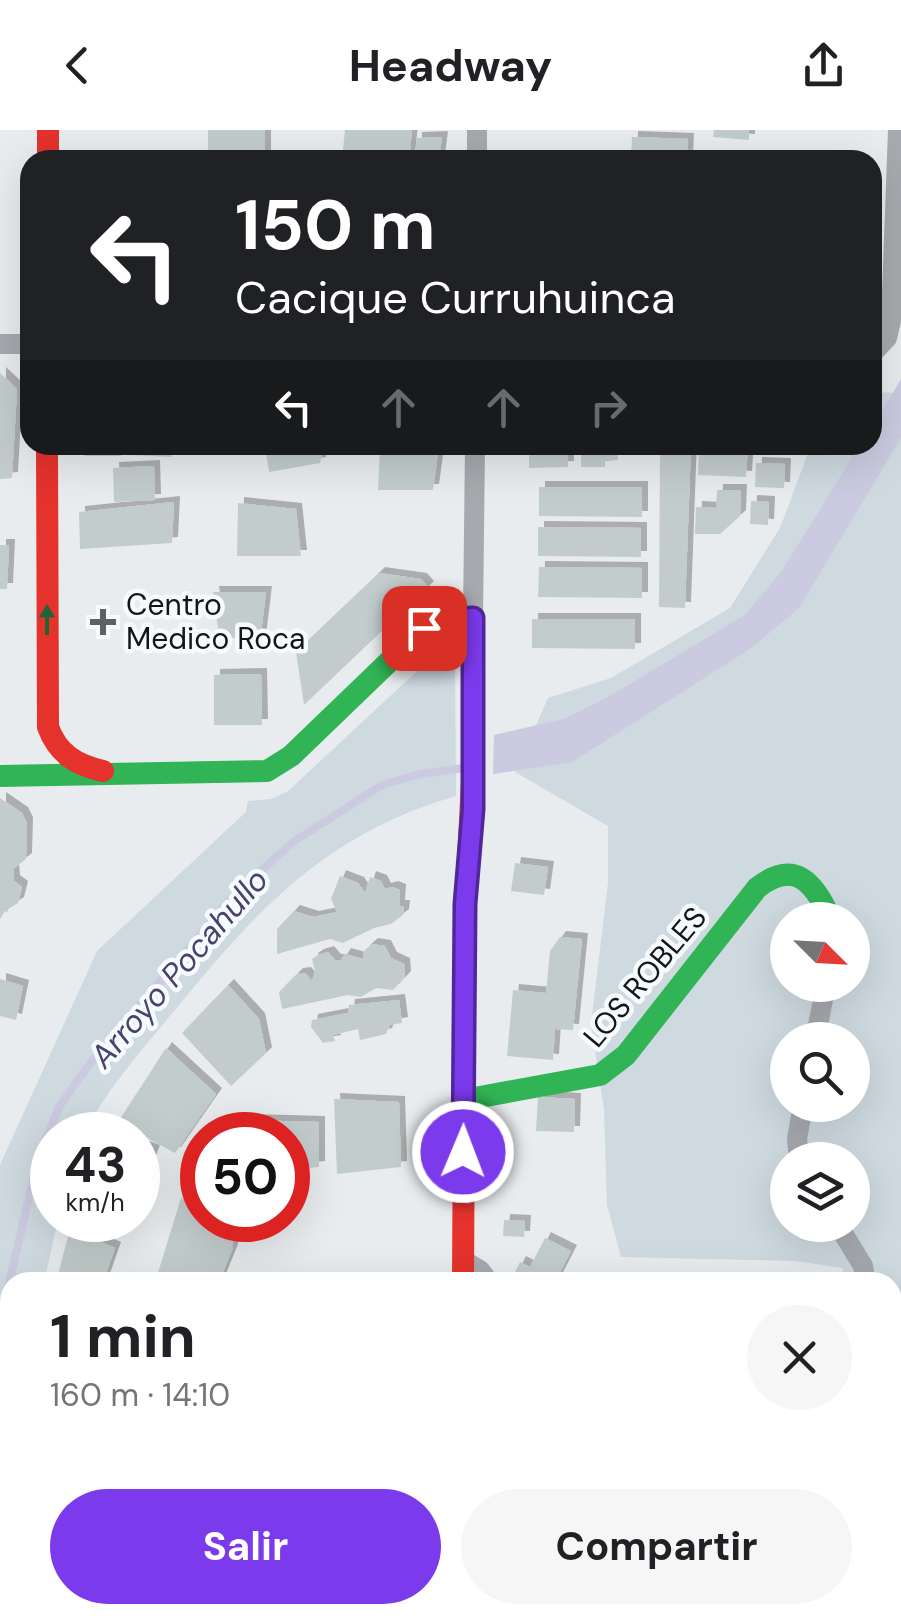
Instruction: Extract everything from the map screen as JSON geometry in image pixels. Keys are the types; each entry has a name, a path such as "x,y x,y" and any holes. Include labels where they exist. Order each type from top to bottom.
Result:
{"main road":[{"path":"48,455 47,718 51,736 68,758 84,767 126,776"},
{"path":"0,776 252,773 274,768 418,632 443,620 473,618 473,796 465,904 463,1271"},
{"path":"0,768 17,762 32,750 47,718"},
{"name":"LOS ROBLES","path":"464,1100 589,1078 610,1070 758,888 773,875 789,873 805,880 822,902"}],"street":[{"path":"882,343 891,321 898,130"},
{"path":"473,618 475,455"},
{"path":"848,1242 864,1272"}],"shaded area":[{"path":"882,392 901,393 901,1272 843,1272 843,1268 795,1261 621,1257 607,1205 604,1110 591,1024 608,883 608,826 515,772 548,698 611,678 730,608 780,528 807,455 882,455"},
{"path":"443,647 451,649 455,656 456,796 368,831 297,880 205,974 125,1071 97,1112 30,1112 30,1242 53,1242 46,1272 0,1272 0,1165 97,951 246,812 248,801 271,799 288,791"}],"water":[{"path":"901,379 901,438 799,608 750,649 572,762 493,774 494,735 564,719 745,615 781,572 854,455 882,455 882,411"}],"building":[{"path":"208,130 265,130 265,150 208,150"},
{"path":"345,130 412,130 410,150 343,150"},
{"path":"714,130 749,130 749,140 713,137"},
{"path":"442,137 440,150 416,150 416,138"},
{"path":"632,137 688,139 687,150 631,150"},
{"path":"0,373 17,389 12,478 0,479"},
{"path":"266,455 322,455 320,463 269,472"},
{"path":"380,455 438,455 433,490 378,490"},
{"path":"529,455 568,455 568,467 529,468"},
{"path":"581,455 618,455 618,460 605,461 605,467 581,467"},
{"path":"660,455 691,455 685,608 659,607"},
{"path":"699,455 747,455 746,477 698,475"},
{"path":"756,463 785,464 784,488 755,487"},
{"path":"154,466 155,500 114,502 113,468"},
{"path":"539,487 642,487 642,517 539,516"},
{"path":"717,490 741,490 740,516 720,534 695,534 696,507 716,508"},
{"path":"751,501 769,502 768,525 750,524"},
{"path":"174,502 172,543 80,549 79,512"},
{"path":"238,503 296,509 301,556 237,556"},
{"path":"538,527 641,528 641,557 538,556"},
{"path":"0,545 9,545 7,589 0,589"},
{"path":"539,567 642,568 642,598 538,597"},
{"path":"379,573 421,579 428,587 304,705 296,652"},
{"path":"213,592 266,592 260,641 219,636"},
{"path":"532,619 635,619 635,649 532,648"},
{"path":"261,674 262,725 214,725 214,675"},
{"path":"0,798 22,813 27,823 26,859 13,869 14,881 22,887 18,903 0,919"},
{"path":"515,863 548,867 544,895 511,891"},
{"path":"340,876 358,883 365,893 370,877 381,881 385,889 400,890 403,915 391,924 343,943 330,939 277,954 277,929 294,911 313,917 337,912 331,899"},
{"path":"560,937 582,939 573,1030 555,1029 553,1060 507,1056 513,990 546,993 550,951"},
{"path":"372,944 385,946 391,958 404,964 405,977 393,990 376,988 361,997 348,995 282,1009 279,992 297,974 305,973 312,981 312,959 328,952 335,960 341,960 345,954 363,959 364,951"},
{"path":"0,979 23,986 16,1020 0,1016"},
{"path":"228,985 259,1019 266,1053 231,1086 182,1033"},
{"path":"399,1000 402,1023 390,1025 386,1034 360,1040 358,1029 333,1035 335,1041 323,1043 311,1027 312,1020 348,1013 349,1005"},
{"path":"166,1048 216,1094 203,1112 180,1112 180,1146 175,1153 160,1145 160,1112 124,1112"},
{"path":"538,1097 575,1099 574,1132 536,1131"},
{"path":"334,1099 399,1102 401,1167 337,1174"},
{"path":"310,1122 319,1122 319,1167 310,1168"},
{"path":"180,1201 180,1242 233,1242 223,1272 158,1272"},
{"path":"504,1220 525,1221 524,1237 503,1236"},
{"path":"545,1238 571,1251 560,1272 515,1272 520,1262 530,1267"},
{"path":"67,1242 101,1242 115,1248 107,1272 59,1272"}],"waterway":[{"name":"Arroyo Pocahullo","path":"12,1272 38,1158 59,1107 88,1066 233,896 293,842 382,785 420,774 464,768"}],"traffic: fast":[{"path":"0,776 267,771 291,756 424,628 443,620 473,618 473,762"},
{"path":"464,1100 600,1075 626,1055 757,888 770,879 782,875 802,879 822,902"}],"traffic: jam":[{"path":"48,130 48,150"},
{"path":"47,455 48,727 69,757 103,771"},
{"path":"463,1272 465,918 473,762"}],"place":[{"name":"Centro Medico Roca","path":"103,622"}],"route":[{"path":"424,628 443,620 473,618 473,809 465,904 463,1152"}]}
